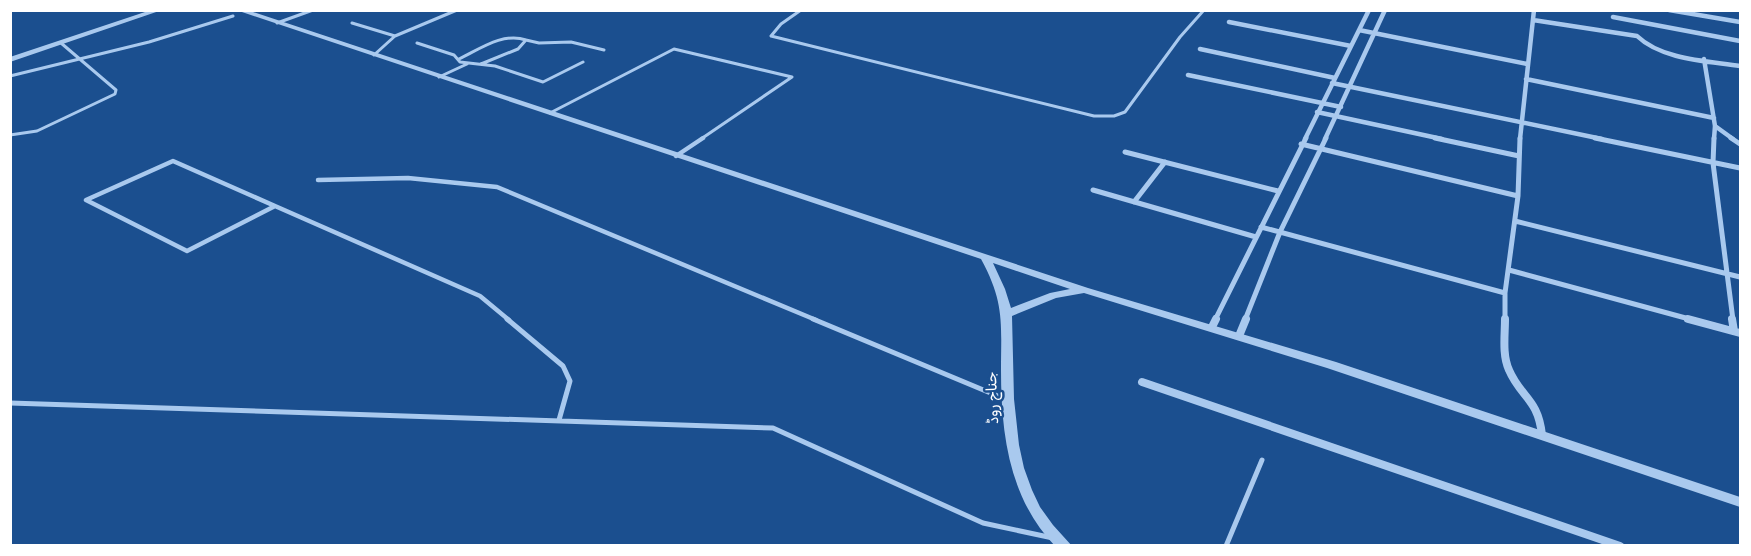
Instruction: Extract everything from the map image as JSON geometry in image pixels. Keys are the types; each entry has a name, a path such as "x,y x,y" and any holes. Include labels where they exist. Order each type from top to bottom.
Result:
{"street":[{"path":"10,53 139,10"},
{"path":"10,60 159,10"},
{"path":"1212,327 1369,10"},
{"path":"1239,336 1280,232 1351,87 1385,10"},
{"path":"1534,10 1521,124 1518,196 1505,293 1506,365 1536,405 1540,414 1542,435"},
{"path":"1669,10 1740,22"},
{"path":"236,14 277,23 1084,290 1212,327 1740,502"},
{"path":"1613,17 1740,41"},
{"path":"1533,20 1637,36 1655,48 1740,66"},
{"path":"1229,22 1352,45"},
{"path":"1637,36 1642,24"},
{"path":"1359,30 1527,64"},
{"path":"1200,48 1334,80 1351,87 1740,168"},
{"path":"1509,270 1737,332 1713,163 1715,126 1704,59"},
{"path":"1188,75 1341,107"},
{"path":"1526,79 1714,118"},
{"path":"1317,112 1519,156"},
{"path":"1715,126 1740,144"},
{"path":"1301,144 1518,196"},
{"path":"1125,152 1278,191"},
{"path":"1134,202 1165,162"},
{"path":"1094,190 1256,237"},
{"path":"1515,221 1740,277"},
{"path":"1261,227 1505,293"},
{"name":"جناح روڈ","path":"984,256 1001,291 1007,314 1008,400 1015,460 1029,500 1060,543"},
{"path":"1007,314 1054,295 1084,290"},
{"path":"1142,382 1620,546"}],"lane":[{"path":"298,10 305,13"},
{"path":"277,23 313,10"},
{"path":"374,55 395,36 457,10"},
{"path":"801,10 771,36 1080,114 1101,116 1125,111 1204,10"},
{"path":"10,76 159,39 236,14"},
{"path":"352,23 395,36"},
{"path":"459,59 507,38 519,37 539,43 567,42 604,50"},
{"path":"479,65 518,49 526,40"},
{"path":"10,135 37,131 115,94 117,90 61,43"},
{"path":"417,43 454,55 468,64 495,66 543,82 583,62"},
{"path":"549,114 674,49 792,77 676,156"},
{"path":"439,77 468,64"},
{"path":"276,205 187,251 86,200 173,161 276,205 480,296 563,366 570,381 559,420"},
{"path":"318,180 421,178 468,181 497,187 1008,400"},
{"path":"10,403 773,428 983,523 1060,543"},
{"path":"1226,546 1262,460"}]}
